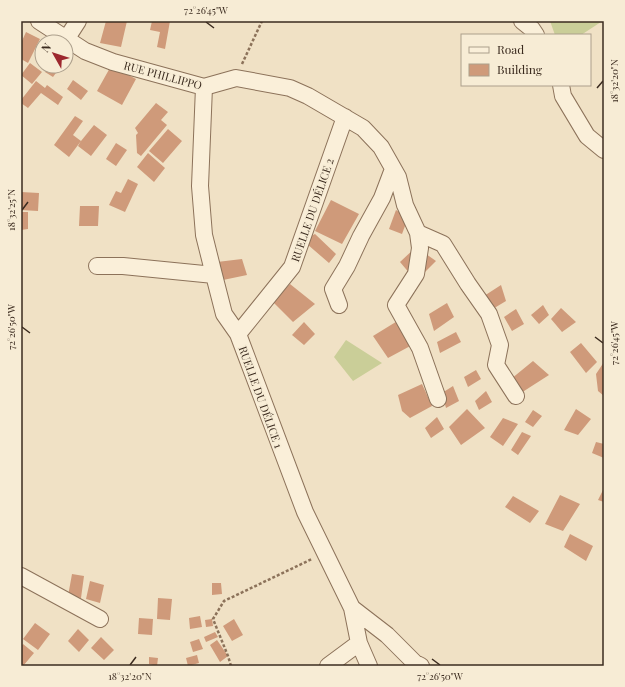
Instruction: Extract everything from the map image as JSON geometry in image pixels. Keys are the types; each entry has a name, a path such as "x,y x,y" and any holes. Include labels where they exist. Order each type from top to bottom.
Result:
{"street":[{"name":"RUE PHILLIPPO","path":"40,21 61,34"},
{"path":"70,34 78,21"},
{"path":"522,21 532,29 535,34"},
{"name":"RUE PHILLIPPO","path":"74,43 85,51 113,62 204,87 236,78 290,88 308,96 363,128 381,147 398,177 405,205 418,233"},
{"path":"561,86 563,96 587,136 604,150"},
{"name":"RUELLE DU DÉLICE 1","path":"204,87 200,186 204,235 224,314 238,334 305,512 352,608 387,635 415,663 421,666"},
{"name":"RUELLE DU DÉLICE 2","path":"238,334 292,267 345,117"},
{"path":"339,305 333,289 347,266 361,236 382,198 393,169"},
{"path":"418,233 443,244 489,314 500,345 496,365 516,396"},
{"path":"418,233 420,248 416,274 396,305 420,348 438,399"},
{"path":"97,266 123,266 214,275"},
{"path":"21,576 100,619"},
{"path":"352,608 359,643 369,666"},
{"path":"328,666 359,643"}],"path":[{"path":"236,78 262,21"},
{"path":"231,666 213,619 224,601 325,553"}],"green space":[{"path":"550,21 603,21 583,34 555,34"},
{"path":"346,340 382,363 353,381 334,357"}],"building":[{"path":"106,21 127,21 121,47 100,43"},
{"path":"152,21 170,21 165,49 157,47 160,32 150,30"},
{"path":"26,32 34,36 34,51 28,63 21,59 21,43"},
{"path":"30,63 34,66 34,74 40,74 32,84 21,75"},
{"path":"111,66 136,79 122,105 97,91"},
{"path":"48,74 55,74 53,77"},
{"path":"73,80 88,91 81,100 67,89"},
{"path":"36,81 45,88 47,85 63,97 58,105 41,93 28,108 21,103 21,100"},
{"path":"156,103 168,112 161,120 167,125 141,156 137,153 136,135 138,133 135,128"},
{"path":"75,116 83,121 73,135 81,141 69,157 54,145"},
{"path":"94,125 107,135 91,156 78,146"},
{"path":"168,129 182,141 163,163 149,151"},
{"path":"116,143 127,150 116,166 106,159"},
{"path":"148,153 165,168 154,182 137,167"},
{"path":"128,179 138,184 125,212 109,205 116,191 121,193"},
{"path":"21,192 39,193 38,211 21,210"},
{"path":"331,200 359,214 342,244 315,231"},
{"path":"80,206 99,206 98,226 79,226"},
{"path":"396,210 408,218 402,234 389,229"},
{"path":"21,212 28,212 28,229 21,230"},
{"path":"315,234 336,254 329,263 307,244 309,237"},
{"path":"416,247 436,261 416,281 400,262"},
{"path":"242,259 247,275 223,280 217,262"},
{"path":"290,284 315,304 293,322 274,303"},
{"path":"501,285 506,301 491,310 484,296"},
{"path":"447,303 454,317 434,331 429,314"},
{"path":"543,305 549,315 539,324 531,315"},
{"path":"561,308 576,322 562,332 551,319"},
{"path":"516,309 524,324 512,331 504,317"},
{"path":"399,320 414,344 388,358 373,336"},
{"path":"304,322 315,334 304,345 292,335"},
{"path":"456,332 461,342 440,353 437,342"},
{"path":"581,343 597,362 586,373 570,352"},
{"path":"533,361 549,375 510,400 511,379"},
{"path":"604,362 604,396 598,391 596,374"},
{"path":"476,370 481,379 468,387 464,377"},
{"path":"422,384 432,406 410,418 402,411 398,395"},
{"path":"453,386 459,401 446,408 442,393"},
{"path":"486,391 492,402 479,410 475,401"},
{"path":"467,409 485,428 461,445 449,427"},
{"path":"576,409 591,419 578,435 564,430"},
{"path":"533,410 542,416 533,427 525,422"},
{"path":"437,417 444,429 431,438 425,428"},
{"path":"503,418 518,424 503,446 490,437"},
{"path":"522,432 531,436 518,455 511,450"},
{"path":"596,442 604,444 604,458 592,453"},
{"path":"604,488 604,502 598,500"},
{"path":"560,495 580,504 563,531 545,524"},
{"path":"513,496 539,511 530,523 505,507"},
{"path":"570,534 593,546 586,561 564,547"},
{"path":"72,574 84,576 81,598 68,596"},
{"path":"90,581 104,585 100,603 86,599"},
{"path":"212,583 221,583 222,594 212,595"},
{"path":"158,598 172,599 170,620 157,619"},
{"path":"200,616 202,627 190,629 189,618"},
{"path":"139,618 153,619 152,635 138,634"},
{"path":"212,619 213,626 206,627 205,620"},
{"path":"234,619 243,635 232,641 223,626"},
{"path":"35,623 50,634 38,650 23,639"},
{"path":"78,629 89,640 79,652 68,641"},
{"path":"215,632 218,637 206,642 204,637"},
{"path":"101,637 114,650 104,660 91,648"},
{"path":"199,639 203,649 193,652 190,642"},
{"path":"217,640 228,656 220,662 210,645"},
{"path":"23,644 34,653 23,666 21,666 21,647"},
{"path":"197,655 199,663 188,666 186,658"},
{"path":"149,657 158,658 157,666 149,664"}]}
